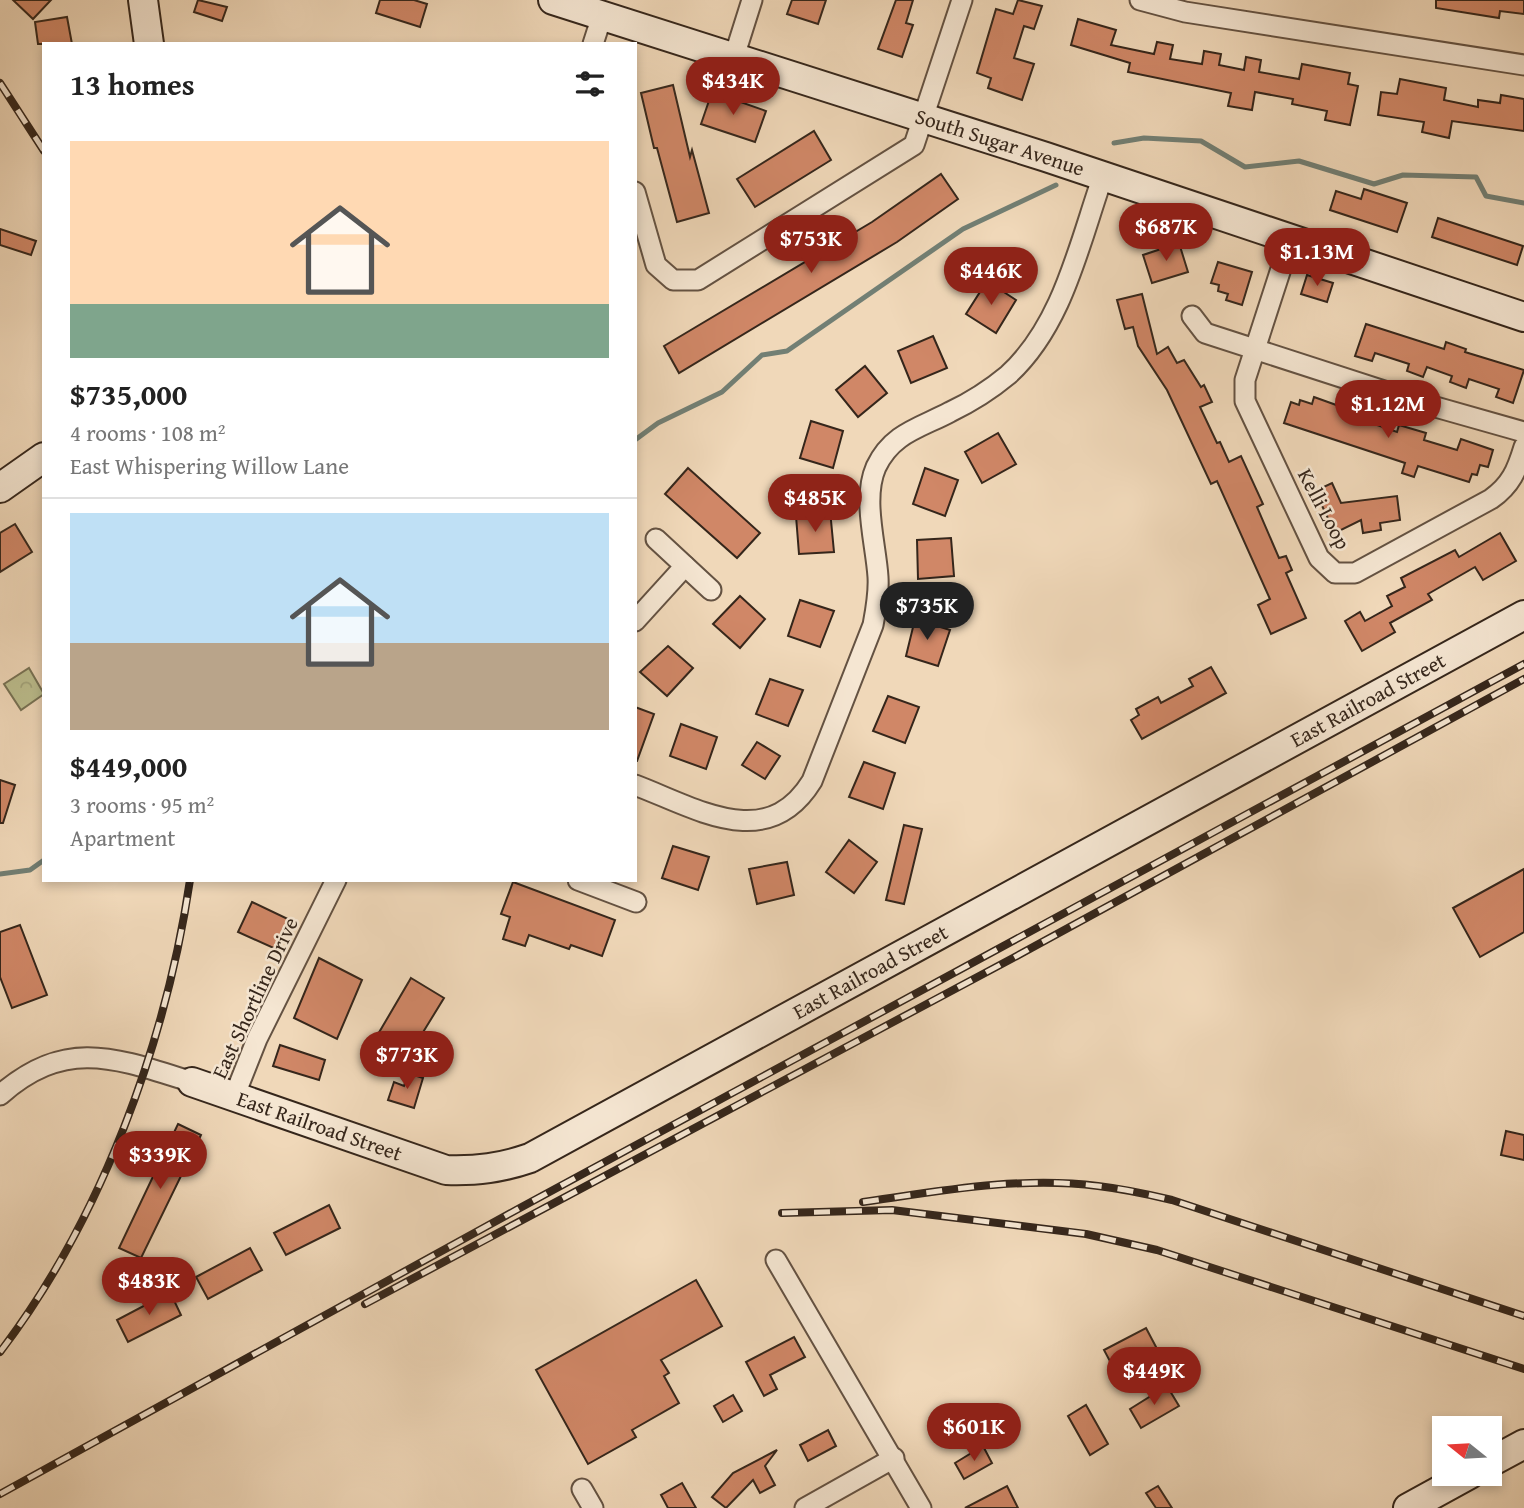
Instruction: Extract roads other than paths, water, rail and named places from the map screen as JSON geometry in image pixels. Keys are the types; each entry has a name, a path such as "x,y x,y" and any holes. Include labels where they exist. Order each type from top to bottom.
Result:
{"street":[{"path":"143,0 149,42"},
{"name":"South Sugar Avenue","path":"553,0 1102,176 1524,317"},
{"path":"733,57 752,0"},
{"path":"637,199 656,265 673,280 698,280 914,145 962,0"},
{"path":"1140,0 1185,12 1524,65"},
{"path":"594,42 602,16"},
{"path":"637,786 723,819 761,821 777,815 803,795 812,781 873,625 878,581 871,494 876,467 885,451 901,434 980,396 1024,359 1051,320 1102,176"},
{"name":"Kelli Loop","path":"1290,241 1245,380 1245,401 1320,558 1335,573 1355,573 1491,499 1506,489 1516,473 1524,447"},
{"path":"1192,316 1205,333 1524,432"},
{"path":"0,488 42,458"},
{"path":"656,539 711,590"},
{"path":"637,619 685,566"},
{"name":"East Railroad Street","path":"192,1082 446,1170 485,1170 530,1157 1524,615"},
{"name":"East Shortline Drive","path":"234,1097 257,1039 335,882"},
{"path":"583,882 636,902"},
{"path":"0,1095 24,1074 76,1056 125,1060 192,1082"},
{"path":"776,1260 921,1508"},
{"path":"1502,1456 1524,1444"},
{"path":"805,1508 894,1458"},
{"path":"1408,1508 1448,1486"},
{"path":"582,1489 593,1508"}],"waterway":[{"path":"1114,143 1144,138 1201,141 1245,167 1299,161 1374,184 1403,175 1476,177 1486,196 1524,203"},
{"path":"637,439 658,423 722,392 762,355 787,351 963,229 1056,185"},
{"path":"0,874 30,870 42,861"}],"railway":[{"path":"0,83 42,148"},
{"path":"0,1494 518,1209 1524,664"},
{"path":"365,1304 1013,958 1524,679"},
{"path":"0,1352 36,1301 69,1245 124,1128 164,1004 190,882"},
{"path":"863,1202 951,1189 1010,1184 1069,1183 1126,1190 1172,1200 1524,1316"},
{"path":"782,1213 892,1210 1086,1234 1157,1250 1524,1369"}]}
